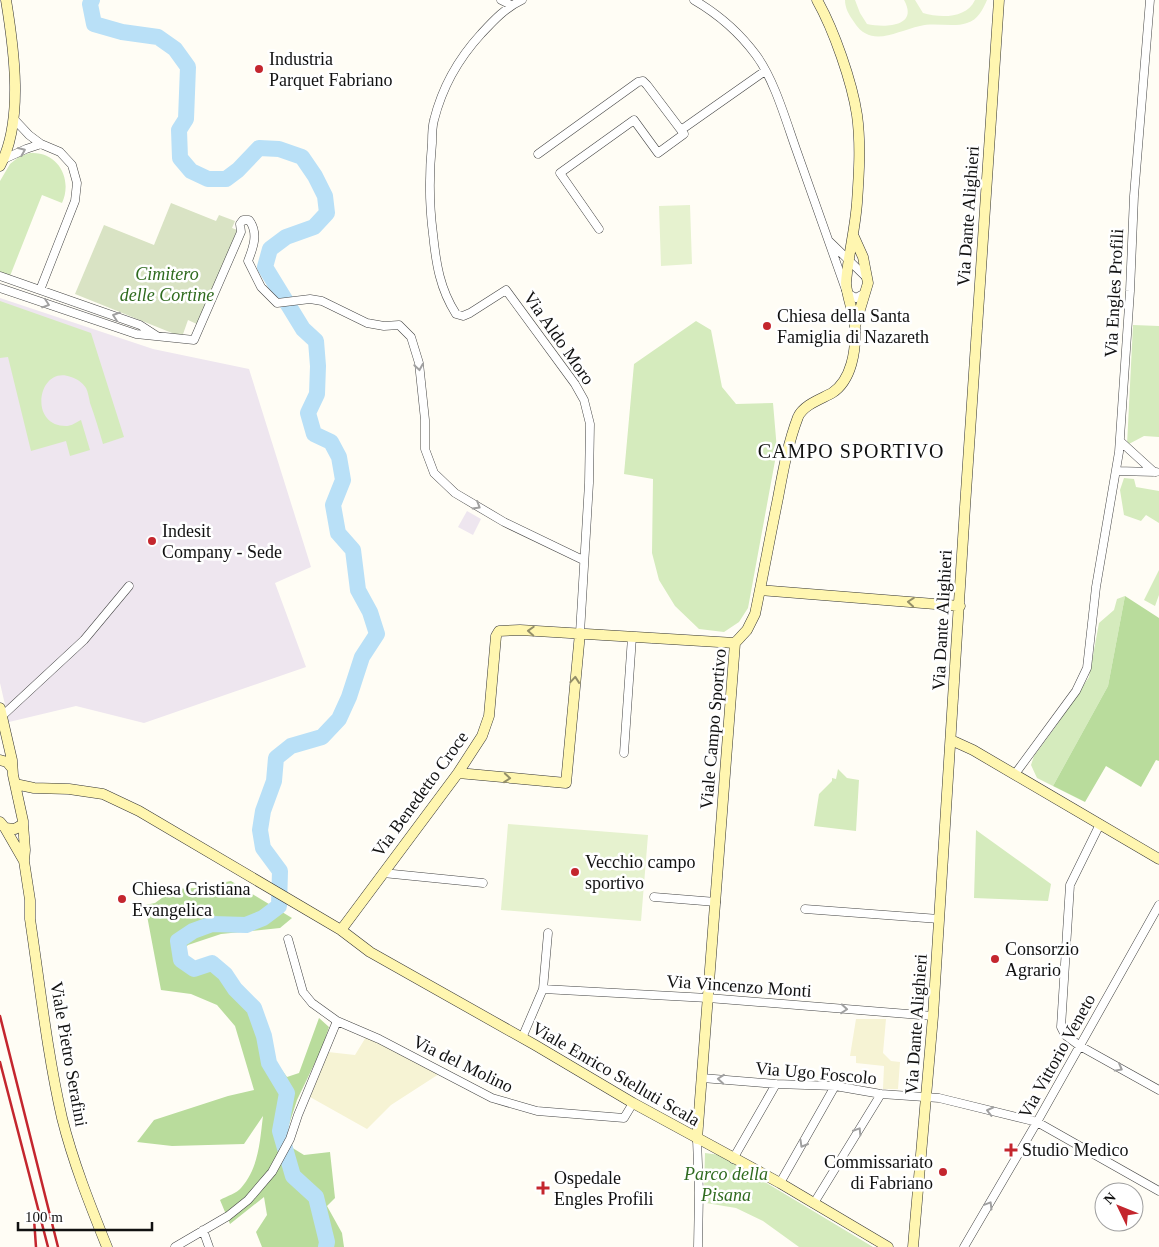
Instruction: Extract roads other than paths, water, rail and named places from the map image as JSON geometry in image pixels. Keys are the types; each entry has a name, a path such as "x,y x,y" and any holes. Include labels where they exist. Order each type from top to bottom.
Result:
{"street":[{"path":"2,163 14,119 11,35 6,0"},
{"path":"501,0 511,5"},
{"name":"Via Aldo Moro","path":"522,0 511,5 498,15 479,36 455,68 434,121 429,186 436,262 446,299 456,314 463,316 470,313 506,290 575,384 584,400 590,424 589,483 580,633"},
{"path":"694,0 716,13 739,34 757,56 786,121 847,293 856,298 862,296 866,291"},
{"name":"Viale Campo Sportivo","path":"817,0 826,15 848,77 857,115 860,148 854,235 847,276 847,293 855,326"},
{"name":"Viale Campo Sportivo","path":"826,0 826,15"},
{"name":"Via Dante Alighieri","path":"912,1246 933,1016 960,606 965,499 999,0"},
{"name":"Via Engles Profili","path":"1015,774 1076,691 1087,668 1096,587 1120,441 1134,196 1150,0"},
{"path":"681,130 764,70"},
{"path":"538,154 638,82 643,81 647,85 684,134 658,153 634,120 560,173 599,229"},
{"path":"14,119 29,135 41,144 60,152 72,165 77,183 75,201 40,290"},
{"path":"2,163 26,149 41,144"},
{"path":"0,288 136,334 159,338 194,340 241,232 240,224 243,220 249,220 253,225 255,236 253,249 248,261 261,287 277,303 310,299 322,301 367,324 399,325 412,337 419,363 425,420 425,449 434,473 455,493 504,522 583,560"},
{"name":"Viale Campo Sportivo","path":"697,1139 735,643 747,630 755,614 788,450 799,414 808,406 834,392 846,378 853,359 855,326 868,283 863,257 854,235"},
{"path":"829,241 866,277"},
{"path":"0,276 140,325 159,338"},
{"path":"1120,441 1157,472"},
{"path":"1116,471 1157,472"},
{"path":"1,716 84,640 129,586"},
{"path":"760,590 960,606"},
{"name":"Via Benedetto Croce","path":"341,930 458,773 482,736 489,716 497,633 503,630 580,633 735,643"},
{"path":"458,773 566,783 580,633"},
{"path":"624,753 632,636"},
{"name":"Viale Pietro Serafini","path":"1,716 12,760 22,824 25,850 24,861 50,1059 63,1120 81,1183 107,1247"},
{"path":"951,740 1015,774 1159,859"},
{"path":"0,760 7,762 12,768"},
{"path":"15,784 34,788"},
{"path":"17,797 34,788"},
{"name":"Viale Enrico Stelluti Scala","path":"34,788 100,793 139,812 341,930 370,952 633,1103 814,1202 888,1247"},
{"path":"3,825 15,829 22,824"},
{"path":"1100,824 1070,885 1061,1027 1065,1036 1080,1046 1159,1090"},
{"path":"3,825 24,861"},
{"path":"383,873 483,883"},
{"path":"654,898 716,902"},
{"name":"Via Vittorio Veneto","path":"964,1247 1038,1122 1159,905"},
{"path":"805,909 939,919"},
{"path":"522,1038 543,989 548,933"},
{"name":"Via del Molino","path":"288,939 302,992 312,1003 337,1020 379,1039 492,1098 538,1111 624,1118 633,1103"},
{"name":"Via Vincenzo Monti","path":"543,989 708,998 933,1016"},
{"path":"175,1247 235,1211 248,1200 272,1172 290,1139 337,1020"},
{"name":"Via Ugo Foscolo","path":"702,1078 776,1084 835,1086 881,1094 939,1098 1038,1122 1159,1190"},
{"path":"733,1159 776,1084"},
{"path":"780,1183 835,1086"},
{"path":"814,1202 881,1094"},
{"path":"697,1139 699,1192 698,1247"},
{"path":"203,1230 209,1247"}],"waterway":[{"path":"92,0 90,4 94,24 122,32 158,37 175,49 188,67 186,119 179,130 180,158 191,171 208,179 226,179 238,170 259,148 279,149 302,157 315,176 325,196 327,213 314,227 286,237 270,249 265,267 303,329 316,341 318,366 317,394 308,413 314,434 331,442 339,457 343,480 333,505 338,533 353,550 358,590 370,612 377,634 362,657 349,697 339,719 322,737 291,746 276,758 274,781 263,811 260,830 263,848 280,871 279,906 263,918 246,925 212,924 193,931 178,941 181,960 194,969 212,963 225,974 235,989 254,1008 264,1036 269,1063 287,1093 280,1131 293,1176 316,1197 327,1242 326,1247"}],"railway":[{"path":"0,1016 58,1247"},
{"path":"0,1062 48,1247"},
{"path":"34,1219 36,1247"}],"place":[{"name":"Industria Parquet Fabriano","path":"259,69"},
{"name":"Chiesa della Santa Famiglia di Nazareth","path":"767,326"},
{"name":"Indesit Company - Sede","path":"152,541"},
{"name":"Vecchio campo sportivo","path":"575,872"},
{"name":"Chiesa Cristiana Evangelica","path":"122,899"},
{"name":"Consorzio Agrario","path":"995,959"},
{"name":"Studio Medico","path":"1011,1150"},
{"name":"Commissariato di Fabriano","path":"943,1172"},
{"name":"Ospedale Engles Profili","path":"543,1188"}],"district":[{"name":"CAMPO SPORTIVO","path":"851,451"}],"park label":[{"name":"Cimitero delle Cortine","path":"167,284"},
{"name":"Parco della Pisana","path":"726,1184"}]}
